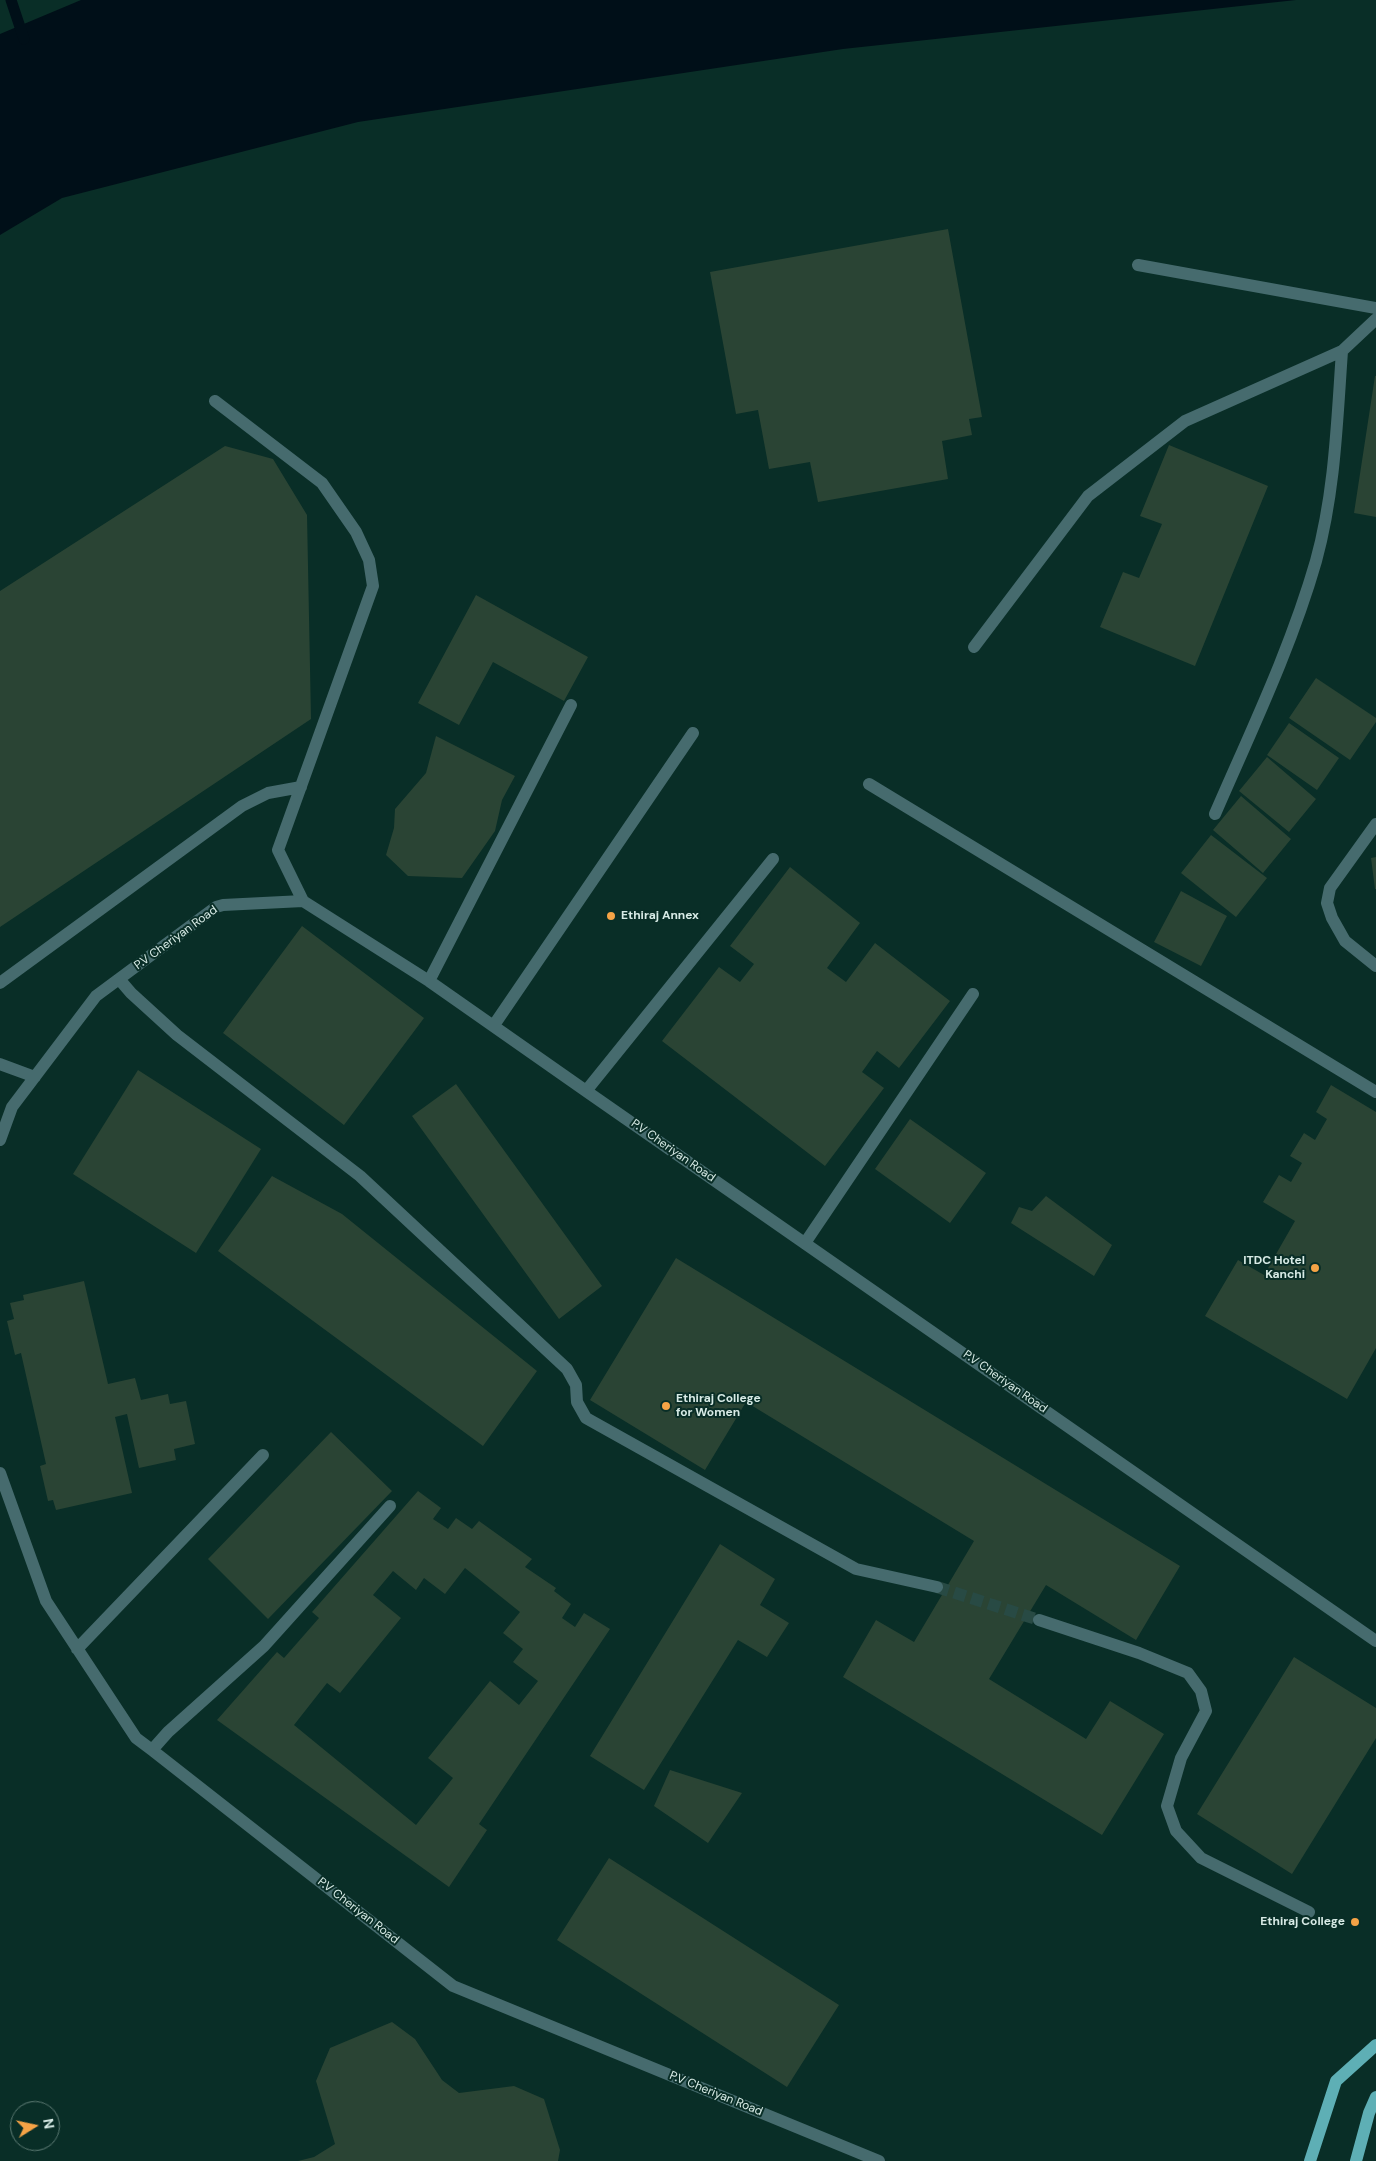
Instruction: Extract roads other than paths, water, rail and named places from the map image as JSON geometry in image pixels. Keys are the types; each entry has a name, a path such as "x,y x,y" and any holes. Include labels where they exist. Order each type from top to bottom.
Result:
{"main road":[{"path":"1310,2161 1336,2081 1376,2045"},
{"path":"1356,2161 1373,2114 1376,2097"}],"street":[{"path":"1138,265 1376,308"},
{"path":"974,647 1088,496 1185,421 1342,350 1376,319"},
{"path":"1215,814 1278,672 1316,560 1334,474 1342,350"},
{"path":"215,401 322,483 356,532 369,560 373,586 278,850 303,900"},
{"path":"429,980 571,705"},
{"path":"494,1025 693,733"},
{"path":"869,784 1376,1092"},
{"path":"0,984 242,806 268,793 302,787"},
{"path":"1376,824 1330,888 1327,903 1332,918 1345,941 1376,966"},
{"path":"586,1091 773,859"},
{"name":"P.V Cheriyan Road","path":"0,1140 12,1108 96,996 216,907 303,900 429,980 1376,1641"},
{"path":"119,979 131,993 177,1035 360,1176 567,1369 576,1385 577,1402 586,1418 856,1569 937,1587"},
{"path":"805,1243 973,994"},
{"path":"0,1064 35,1077"},
{"path":"77,1648 263,1456"},
{"name":"P.V Cheriyan Road","path":"0,1473 46,1601 136,1738 453,1986 878,2161"},
{"path":"152,1750 168,1732 264,1646 390,1506"},
{"path":"1039,1620 1139,1653 1188,1673 1201,1691 1206,1711 1180,1758 1167,1806 1176,1832 1202,1858 1310,1912"}],"waterway":[{"path":"11,0 24,39"}],"tunnel":[{"path":"937,1587 1039,1620"}],"place":[{"name":"Ethiraj Annex","path":"611,916"},
{"name":"ITDC Hotel Kanchi","path":"1315,1268"},
{"name":"Ethiraj College for Women","path":"666,1406"},
{"name":"Ethiraj College","path":"1355,1922"}]}
